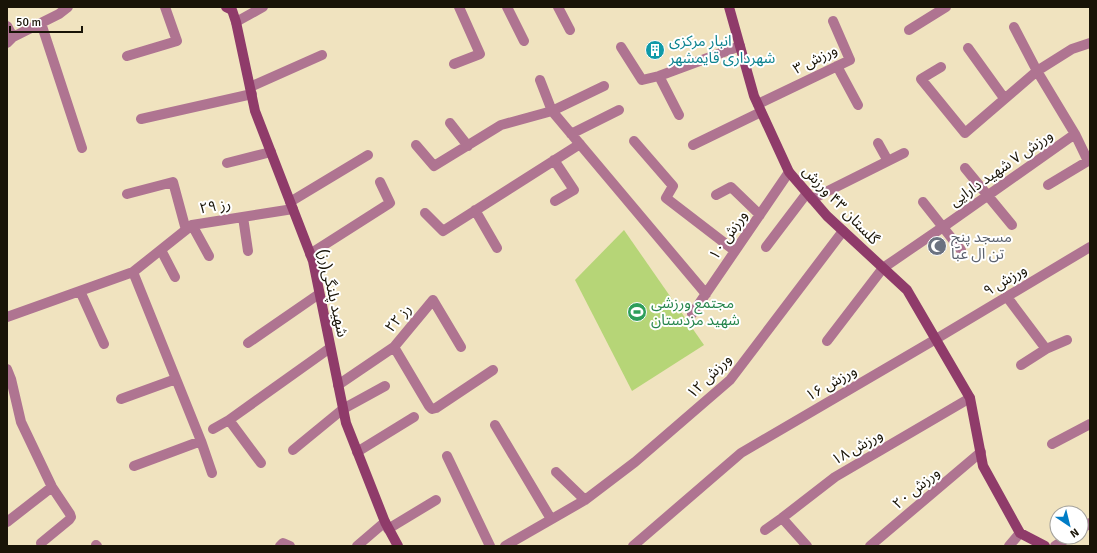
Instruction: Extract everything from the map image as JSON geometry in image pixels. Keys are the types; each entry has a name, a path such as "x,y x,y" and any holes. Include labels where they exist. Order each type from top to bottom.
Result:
{"street":[{"path":"7,26 10,40 41,23 56,11 68,7"},
{"path":"127,56 177,41 165,7"},
{"path":"226,7 232,10 236,22 263,7"},
{"path":"454,64 480,54 459,7"},
{"path":"507,7 524,41"},
{"path":"558,7 570,30"},
{"name":"گلستان ۴۳ ورزش","path":"729,7 754,96 789,172 827,216 907,290 970,398 983,466 1020,533"},
{"path":"909,30 946,7"},
{"name":"ورزش ۳","path":"693,145 850,60 832,21"},
{"name":"شهید پلنگی(رز)","path":"236,22 255,111 313,261 346,422 386,526 398,546"},
{"path":"41,23 82,148"},
{"name":"ورزش ۷ شهید دارایی","path":"827,341 883,268 1075,134 1037,71 1014,27"},
{"path":"941,66 921,79 965,133 1037,71 1072,49 1090,43"},
{"path":"621,47 642,80 659,76 740,46"},
{"path":"968,48 1004,98"},
{"path":"142,119 251,91 322,55"},
{"path":"837,66 858,105"},
{"path":"659,76 680,115"},
{"path":"540,80 552,111 706,294"},
{"path":"416,145 434,166 501,125 552,111 604,86"},
{"path":"571,134 619,110"},
{"path":"450,123 468,146"},
{"path":"1048,185 1088,161 1075,134"},
{"path":"634,141 673,186 666,198 735,251"},
{"path":"878,142 888,161"},
{"path":"425,213 443,230 580,144"},
{"path":"227,163 271,152"},
{"path":"766,247 809,196 904,153"},
{"path":"291,205 368,155"},
{"path":"554,160 574,190 555,201"},
{"path":"965,168 1012,226"},
{"name":"ورزش ۱۰","path":"692,314 789,172"},
{"path":"127,194 173,182 189,227 208,256"},
{"path":"310,254 390,203 380,182"},
{"path":"716,194 731,187 760,215"},
{"path":"923,202 961,250"},
{"name":"رز ۲۹","path":"7,317 133,272 189,227 243,217 291,205"},
{"path":"475,210 497,248"},
{"path":"243,217 248,251"},
{"name":"ورزش ۱۲","path":"505,546 585,500 635,462 730,380 844,231"},
{"name":"ورزش ۹","path":"936,339 1090,247"},
{"path":"161,250 175,277"},
{"path":"133,272 212,473"},
{"path":"80,291 104,344"},
{"path":"248,343 320,294"},
{"path":"1007,297 1046,349"},
{"name":"رز ۲۲","path":"338,385 394,347 433,300 461,347"},
{"name":"ورزش ۱۶","path":"633,546 741,453 936,339"},
{"path":"1021,365 1046,349 1067,340"},
{"path":"394,347 432,409 436,408 493,370"},
{"path":"213,429 230,420 330,348"},
{"path":"7,369 11,379 21,422 52,487 71,517 41,543"},
{"path":"121,399 176,379"},
{"path":"293,450 343,409 385,386"},
{"name":"ورزش ۱۸","path":"766,530 835,477 970,398"},
{"path":"357,452 414,417"},
{"path":"230,420 261,463"},
{"path":"1052,444 1090,424"},
{"path":"495,425 551,519"},
{"path":"134,466 200,442"},
{"name":"ورزش ۲۰","path":"870,546 980,452"},
{"path":"447,456 490,546"},
{"path":"556,472 585,500"},
{"path":"7,522 52,487"},
{"path":"357,546 386,526 436,500"},
{"path":"782,518 807,546"},
{"path":"1009,546 1020,533 1045,546"},
{"path":"280,546 283,543 290,546"}],"green space":[{"name":"مجتمع ورزشی شهید مزدستان","path":"624,230 704,345 632,391 575,280"}],"place":[{"name":"انبار مرکزی شهرداری قایمشهر","path":"655,50"},
{"name":"مسجد پنج تن ال عبا","path":"937,246"},
{"name":"مجتمع ورزشی شهید مزدستان","path":"637,312"}]}
